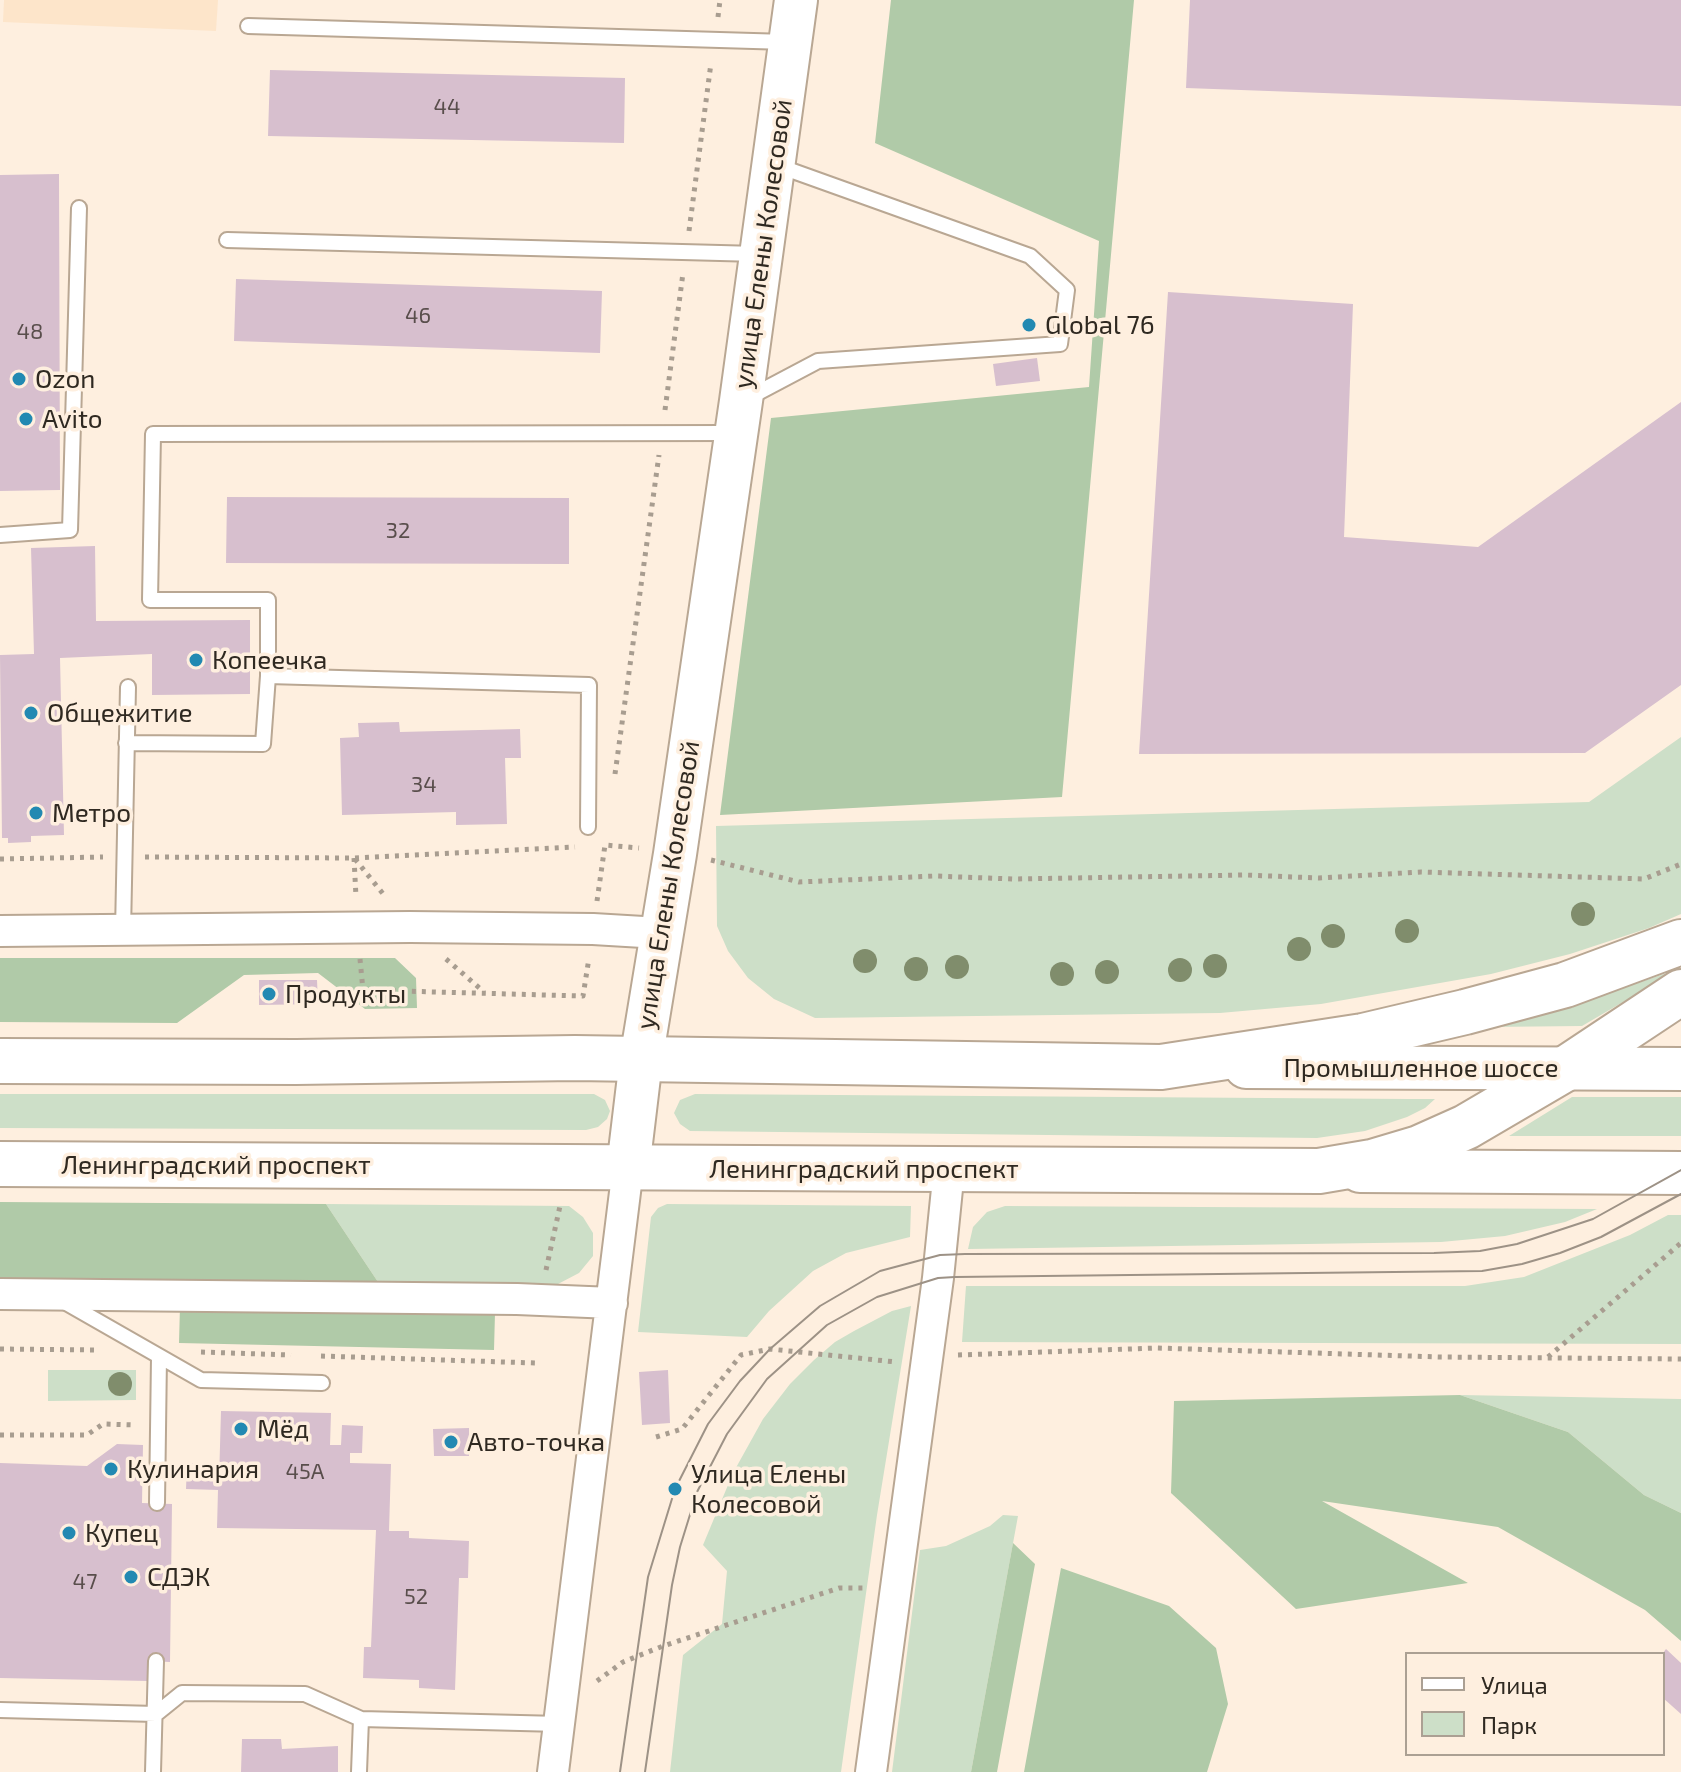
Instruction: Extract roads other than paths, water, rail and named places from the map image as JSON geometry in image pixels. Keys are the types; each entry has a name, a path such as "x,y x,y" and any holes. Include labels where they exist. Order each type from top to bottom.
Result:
{"main road":[{"path":"0,1061 641,1060 1161,1067 1363,1036 1465,1012 1565,985 1681,942"},
{"name":"Ленинградский проспект","path":"0,1164 1319,1171 1372,1162 1419,1148 1466,1127 1565,1069 1681,992"}],"street":[{"name":"улица Елены Колесовой","path":"553,1772 641,1060 675,854 796,0"},
{"path":"0,931 410,927 660,933"},
{"name":"Промышленное шоссе","path":"1161,1067 1681,1069"},
{"path":"871,1772 927,1358 949,1169"},
{"path":"1319,1171 1681,1173"},
{"path":"0,1294 612,1303"}],"lane":[{"path":"248,26 790,42"},
{"path":"126,743 263,744 268,676 268,600 150,600 153,434 662,433 738,417 818,361 1060,344 1067,290 1030,256 774,165"},
{"path":"0,535 70,530 79,208"},
{"path":"227,240 761,254"},
{"path":"268,676 589,685 588,827"},
{"path":"123,931 128,687"},
{"path":"50,1294 201,1380 322,1383"},
{"path":"157,1503 159,1357"},
{"path":"153,1772 156,1661"},
{"path":"0,1710 156,1714 182,1693 305,1694 361,1719 560,1724"},
{"path":"359,1772 361,1719"}],"tram line":[{"path":"620,1772 648,1577 675,1489 708,1424 740,1381 770,1349 820,1306 880,1271 940,1255 965,1254 1480,1251 1517,1244 1593,1219 1681,1170"},
{"path":"645,1772 672,1585 697,1492 727,1434 767,1379 827,1325 877,1297 938,1278 955,1277 1482,1271 1560,1253 1601,1237 1681,1194"}],"place":[{"name":"Global 76","path":"1029,325"},
{"name":"Ozon","path":"19,379"},
{"name":"Avito","path":"26,419"},
{"name":"Копеечка","path":"196,660"},
{"name":"Общежитие","path":"31,713"},
{"name":"Метро","path":"36,813"},
{"name":"Продукты","path":"269,994"},
{"name":"Мёд","path":"241,1429"},
{"name":"Авто-точка","path":"451,1442"},
{"name":"Кулинария","path":"111,1469"},
{"name":"Улица Елены Колесовой","path":"675,1489"},
{"name":"Купец","path":"69,1533"},
{"name":"СДЭК","path":"131,1577"}]}
